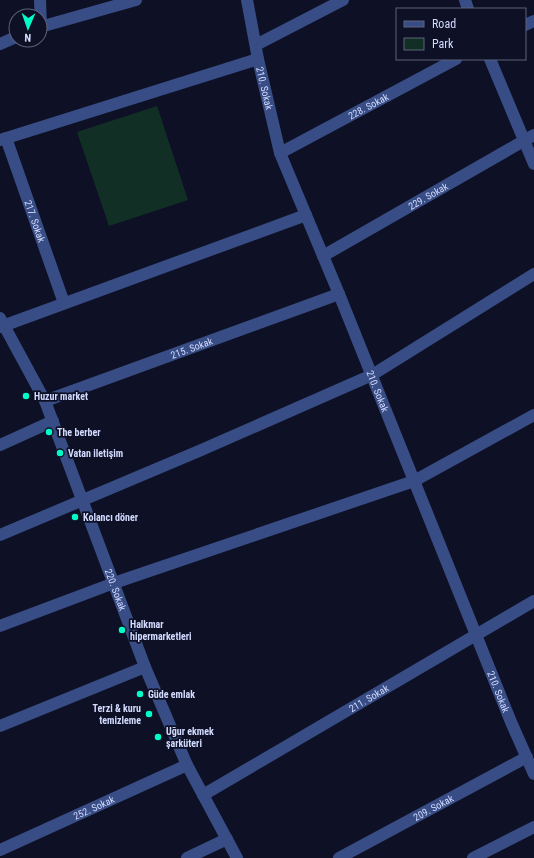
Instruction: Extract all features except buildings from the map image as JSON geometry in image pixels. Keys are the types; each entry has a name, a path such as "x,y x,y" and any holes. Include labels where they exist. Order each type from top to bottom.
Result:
{"street":[{"path":"48,25 136,0"},
{"name":"210. Sokak","path":"248,0 258,58 280,153 339,294 476,635 534,774"},
{"path":"256,45 342,0"},
{"path":"3,139 258,58"},
{"name":"228. Sokak","path":"280,153 454,60"},
{"path":"490,60 529,138 534,164"},
{"name":"229. Sokak","path":"323,256 529,138"},
{"name":"217. Sokak","path":"3,139 64,303"},
{"path":"1,324 64,303 306,215"},
{"path":"0,534 199,451 372,375 534,274"},
{"name":"215. Sokak","path":"45,401 339,294"},
{"name":"220. Sokak","path":"1,324 45,401 145,667 186,765 237,858"},
{"path":"0,626 114,583 414,481 534,415"},
{"path":"0,445 53,421"},
{"name":"211. Sokak","path":"203,795 534,601"},
{"path":"0,726 145,667"},
{"name":"209. Sokak","path":"339,858 527,757"},
{"name":"252. Sokak","path":"0,850 186,765"},
{"path":"473,858 534,827"},
{"path":"187,858 227,840"}],"green space":[{"path":"157,106 188,200 109,226 77,132"}],"place":[{"name":"Huzur market","path":"26,396"},
{"name":"The berber","path":"49,432"},
{"name":"Vatan iletişim","path":"60,453"},
{"name":"Kolancı döner","path":"75,517"},
{"name":"Halkmar hipermarketleri","path":"122,630"},
{"name":"Güde emlak","path":"140,694"},
{"name":"Terzi & kuru temizleme","path":"149,714"},
{"name":"Uğur ekmek şarküteri","path":"158,737"}]}
